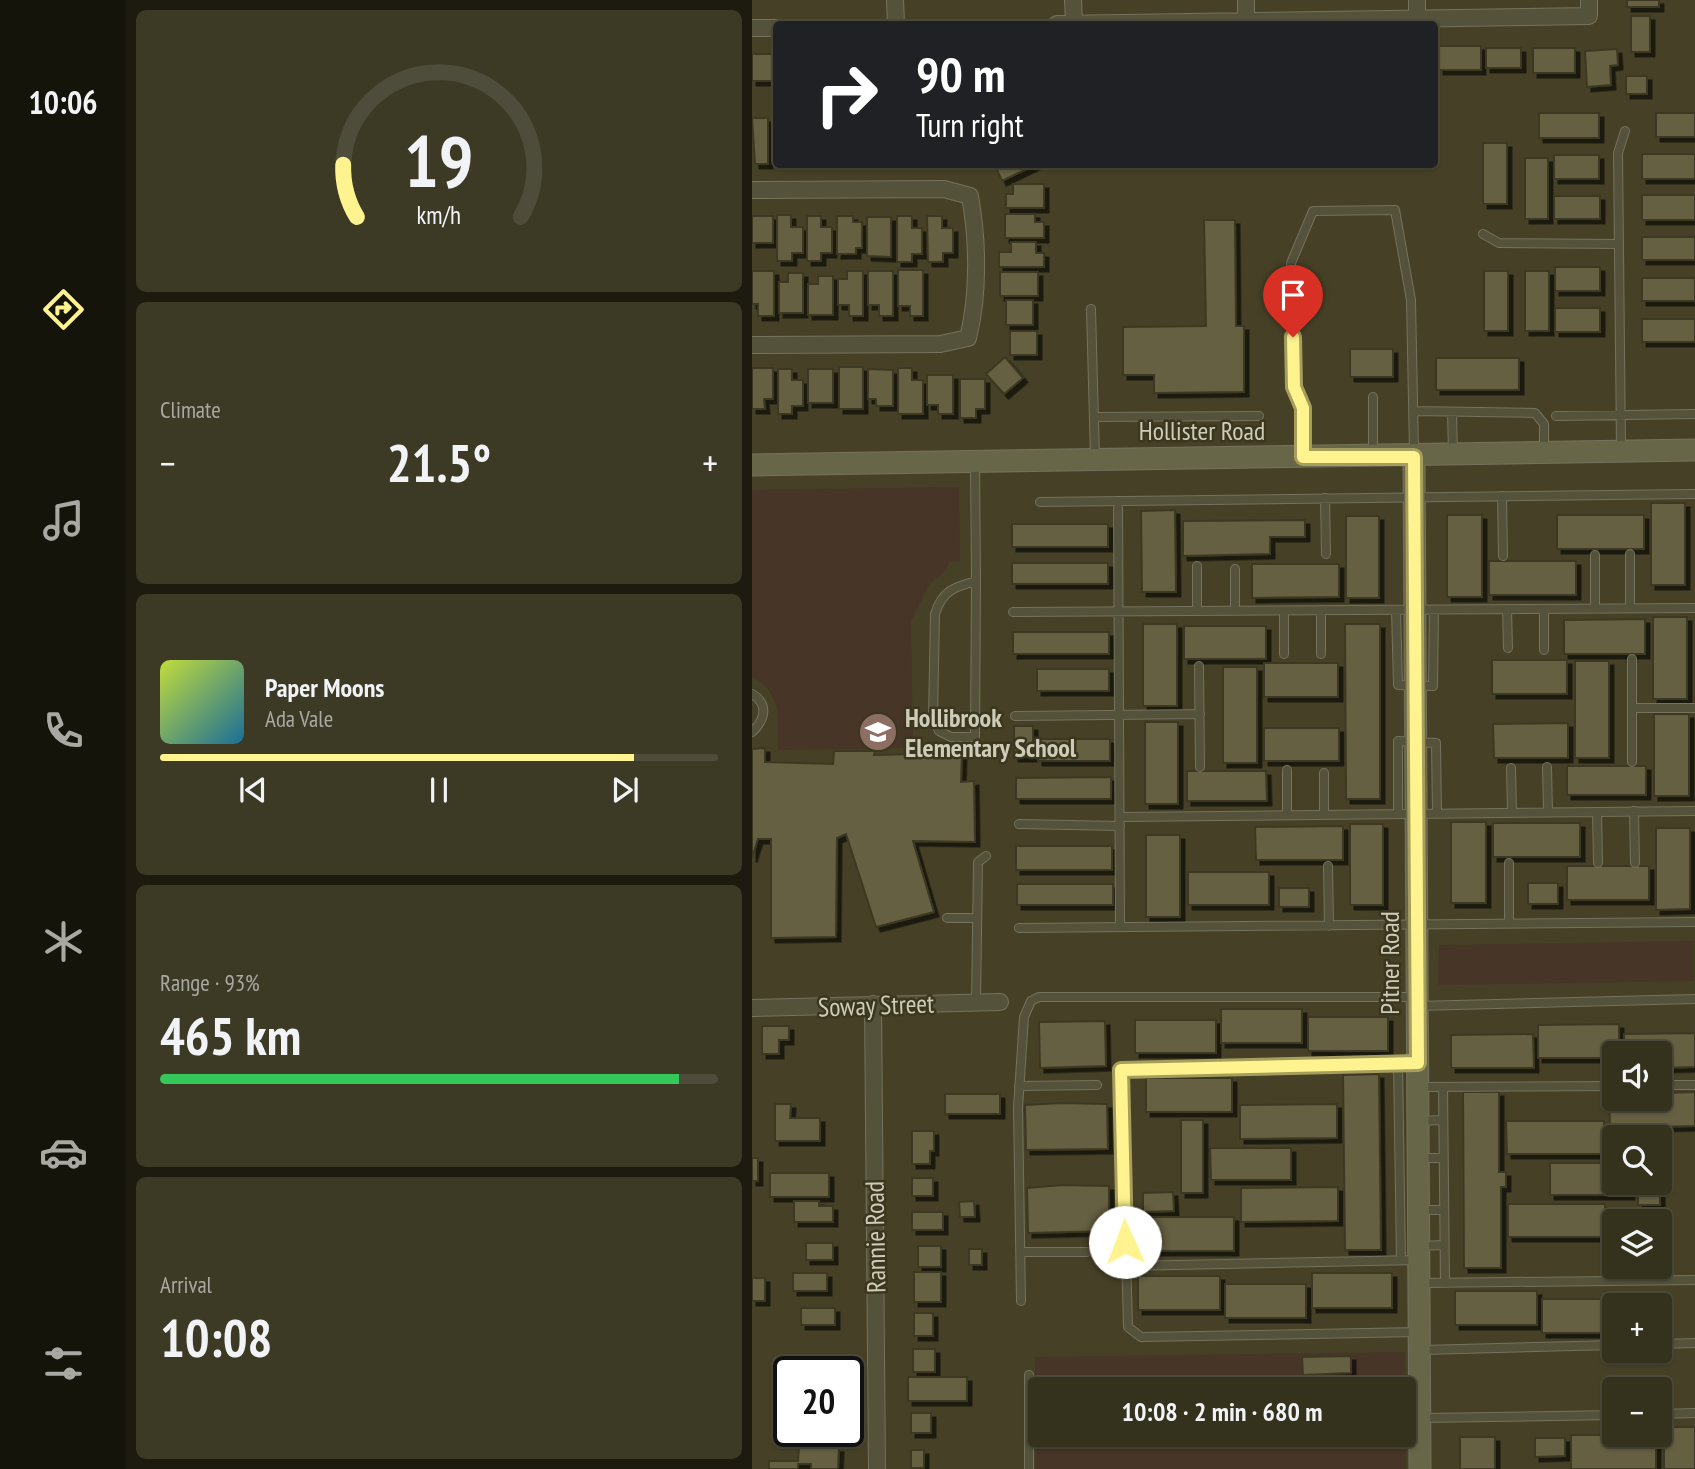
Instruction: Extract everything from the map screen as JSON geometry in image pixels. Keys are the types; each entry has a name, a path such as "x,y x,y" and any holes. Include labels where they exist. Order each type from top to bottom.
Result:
{"street":[{"path":"895,0 896,21"},
{"path":"1073,0 1074,21"},
{"path":"1246,0 1246,21"},
{"path":"1417,0 1417,21"},
{"path":"1429,21 1589,8"},
{"path":"752,28 773,28"},
{"path":"752,190 944,189 970,196 974,217 975,311 968,338 940,344 752,345"},
{"name":"Hollister Road","path":"752,465 1095,458 1414,457 1695,450"},
{"name":"Pitner Road","path":"1414,457 1416,648 1407,685 1416,741 1417,1001 1408,1063 1418,1158 1412,1226 1419,1283 1420,1469"},
{"name":"Soway Street","path":"752,1008 1000,1002"},
{"name":"Rannie Road","path":"873,1004 877,1469"}],"lane":[{"path":"1621,452 1618,153 1625,131"},
{"path":"1303,457 1303,408 1294,387 1292,263 1313,211 1395,210 1411,300 1414,457"},
{"path":"1483,234 1499,243 1618,244"},
{"path":"1091,309 1095,458"},
{"path":"1373,397 1373,457"},
{"path":"1415,411 1535,413 1544,424 1544,454"},
{"path":"1452,412 1453,456"},
{"path":"1556,416 1695,414"},
{"path":"1094,417 1259,416"},
{"path":"975,461 976,581 975,737 951,737 939,732 933,718 935,614 940,599 951,588 976,581"},
{"path":"1040,502 1695,494"},
{"path":"1502,496 1503,556"},
{"path":"1325,498 1326,554"},
{"path":"1118,501 1121,612 1120,927"},
{"path":"1630,554 1630,608"},
{"path":"1595,555 1595,609"},
{"path":"1197,566 1197,611"},
{"path":"1235,569 1235,611"},
{"path":"1013,612 1695,608"},
{"path":"1507,609 1507,648"},
{"path":"1544,609 1544,650"},
{"path":"1321,610 1321,654"},
{"path":"1284,611 1284,654"},
{"path":"1632,659 1632,762"},
{"path":"1199,666 1200,767"},
{"path":"752,694 760,698 765,712 760,724 752,732"},
{"path":"1632,708 1695,708"},
{"path":"1015,716 1200,714"},
{"path":"1547,767 1548,812"},
{"path":"1511,768 1512,812"},
{"path":"1287,770 1287,815"},
{"path":"1324,773 1324,814"},
{"path":"1634,811 1635,863"},
{"path":"1019,824 1324,814 1695,811"},
{"path":"1597,812 1598,863"},
{"path":"976,1002 978,862 986,856"},
{"path":"1509,863 1509,924"},
{"path":"1328,866 1328,926"},
{"path":"947,918 977,918"},
{"path":"1019,928 1695,922"},
{"path":"1021,1301 1019,1086 1024,1017 1031,1001 1039,997 1417,1001 1695,999"},
{"path":"1408,1063 1121,1070 1128,1327 1141,1337 1602,1345"},
{"path":"1019,1086 1097,1085"},
{"path":"1672,1085 1695,1085"},
{"path":"1412,1226 1412,1115 1443,1087 1602,1086"},
{"path":"1443,1087 1445,1283"},
{"path":"1412,1115 1443,1120"},
{"path":"1418,1158 1443,1158"},
{"path":"1126,1266 1412,1226 1444,1210"},
{"path":"1412,1226 1444,1245"},
{"path":"1021,1252 1087,1252"},
{"path":"1419,1283 1695,1280"},
{"path":"1672,1344 1695,1343"},
{"path":"1029,1375 1029,1469"},
{"path":"1672,1414 1695,1413"},
{"path":"1419,1419 1602,1415"}],"shaded area":[{"path":"959,487 960,561 949,562 946,570 929,585 911,621 913,748 778,750 778,718 774,699 762,684 752,677 752,490"},
{"path":"1694,941 1694,981 1438,985 1439,945"},
{"path":"1405,1352 1405,1377 1035,1377 1035,1357"},
{"path":"1036,1447 1406,1447 1406,1469 1036,1469"}],"building":[{"path":"1627,0 1659,0 1659,7 1627,7"},
{"path":"1631,16 1650,16 1650,52 1631,52"},
{"path":"1439,46 1481,46 1481,70 1439,70"},
{"path":"1486,48 1521,48 1521,68 1486,68"},
{"path":"1533,48 1575,48 1575,73 1533,73"},
{"path":"1617,49 1618,65 1610,66 1611,85 1587,87 1585,51"},
{"path":"752,54 773,54 773,81 752,81"},
{"path":"1626,76 1647,76 1647,94 1626,94"},
{"path":"1539,113 1599,113 1599,138 1539,138"},
{"path":"1656,113 1695,113 1695,137 1656,137"},
{"path":"752,118 768,118 768,164 755,164"},
{"path":"1483,143 1507,143 1507,204 1483,204"},
{"path":"1642,154 1695,154 1695,179 1642,179"},
{"path":"1554,155 1599,155 1599,179 1554,179"},
{"path":"1525,158 1548,158 1548,219 1525,219"},
{"path":"996,168 1029,168 1002,181"},
{"path":"1013,184 1044,184 1044,208 1006,208 1006,194 1013,194"},
{"path":"1642,195 1695,195 1695,220 1642,220"},
{"path":"1554,196 1600,196 1600,219 1554,219"},
{"path":"1005,214 1035,214 1035,222 1044,222 1044,238 1005,238"},
{"path":"777,215 791,215 791,227 803,227 803,253 792,253 792,261 777,261"},
{"path":"752,216 773,216 773,243 752,243"},
{"path":"807,216 821,216 821,227 832,227 832,253 821,253 821,261 807,261"},
{"path":"837,216 853,216 853,222 862,222 862,248 856,248 856,254 837,254"},
{"path":"897,216 912,216 912,228 922,228 922,254 912,254 912,262 897,262"},
{"path":"927,216 942,216 942,228 953,228 953,253 943,253 943,262 928,262"},
{"path":"867,217 891,217 891,257 867,256"},
{"path":"1204,220 1235,220 1236,326 1244,326 1244,392 1154,393 1154,375 1123,375 1123,327 1206,326"},
{"path":"1642,237 1695,237 1695,260 1642,260"},
{"path":"1011,242 1036,242 1036,253 1044,253 1044,267 999,267 999,252 1011,252"},
{"path":"1555,267 1600,267 1600,291 1555,291"},
{"path":"898,270 923,270 923,316 910,316 910,306 898,306"},
{"path":"752,271 774,271 774,316 758,316 758,304 752,304"},
{"path":"847,271 863,271 863,316 849,316 849,305 838,305 838,279 847,279"},
{"path":"868,271 893,271 893,316 879,316 879,305 868,305"},
{"path":"1484,271 1508,271 1508,331 1484,331"},
{"path":"1525,271 1549,271 1549,331 1525,331"},
{"path":"1000,272 1038,272 1038,296 1000,296"},
{"path":"788,273 803,273 803,313 779,313 779,282 788,282"},
{"path":"818,276 833,276 833,315 808,315 808,284 818,284"},
{"path":"1642,278 1695,278 1695,301 1642,301"},
{"path":"1006,300 1033,300 1033,325 1006,325"},
{"path":"1555,308 1600,308 1600,332 1555,332"},
{"path":"1642,319 1695,319 1695,342 1642,342"},
{"path":"1010,331 1037,331 1037,355 1010,355"},
{"path":"1350,349 1393,349 1393,377 1350,377"},
{"path":"1005,357 1023,378 1004,394 986,374"},
{"path":"1436,358 1519,358 1519,390 1436,390"},
{"path":"839,367 863,367 863,409 839,409"},
{"path":"752,368 773,368 773,399 764,399 765,409 752,409"},
{"path":"898,368 912,368 912,380 923,380 923,414 898,414"},
{"path":"778,369 792,369 792,380 803,380 803,406 792,406 792,414 778,414"},
{"path":"808,369 833,369 833,403 808,403"},
{"path":"868,369 893,370 893,406 876,406 876,399 868,399"},
{"path":"927,375 953,375 953,414 938,414 938,405 927,405"},
{"path":"960,379 985,379 985,409 976,409 976,418 960,418"},
{"path":"1651,503 1685,503 1685,585 1651,585"},
{"path":"1175,510 1176,592 1142,592 1141,511"},
{"path":"1447,515 1482,515 1482,597 1447,597"},
{"path":"1557,515 1644,515 1644,549 1557,549"},
{"path":"1346,516 1379,516 1379,598 1346,598"},
{"path":"1305,520 1305,537 1270,537 1270,554 1183,556 1183,521"},
{"path":"1012,524 1108,524 1108,547 1012,547"},
{"path":"1489,561 1576,561 1576,595 1489,595"},
{"path":"1012,563 1108,563 1108,584 1012,584"},
{"path":"1252,564 1339,564 1339,597 1252,598"},
{"path":"1653,617 1687,617 1687,699 1653,699"},
{"path":"1645,619 1645,654 1564,654 1564,620"},
{"path":"1143,624 1177,624 1177,706 1143,706"},
{"path":"1345,624 1380,624 1380,799 1346,799"},
{"path":"1184,626 1266,626 1266,659 1184,659"},
{"path":"1013,632 1109,632 1109,654 1013,654"},
{"path":"1492,660 1567,660 1567,694 1492,694"},
{"path":"1575,661 1609,661 1609,758 1575,758"},
{"path":"1264,663 1338,663 1338,697 1264,697"},
{"path":"1223,667 1257,667 1257,763 1223,763"},
{"path":"1037,669 1109,669 1109,691 1037,691"},
{"path":"1654,714 1689,714 1689,796 1654,796"},
{"path":"1145,722 1178,722 1178,804 1145,804"},
{"path":"1568,723 1568,758 1494,758 1493,724"},
{"path":"1014,726 1033,726 1033,757 1014,757"},
{"path":"1264,728 1339,728 1339,761 1264,761"},
{"path":"1038,739 1110,739 1110,761 1038,761"},
{"path":"765,748 765,762 833,764 834,751 875,751 874,755 962,753 961,782 974,781 975,842 913,841 934,912 876,927 846,834 837,838 836,937 771,938 771,839 758,839 752,858 752,749"},
{"path":"1567,766 1646,766 1646,795 1567,795"},
{"path":"1187,771 1266,771 1267,801 1187,801"},
{"path":"1111,777 1111,799 1016,799 1016,778"},
{"path":"1451,822 1486,822 1486,903 1451,903"},
{"path":"1493,823 1580,823 1580,857 1493,857"},
{"path":"1350,824 1383,824 1383,905 1350,905"},
{"path":"1343,826 1343,860 1256,860 1255,827"},
{"path":"1656,828 1690,828 1690,909 1656,910"},
{"path":"1146,835 1180,835 1180,917 1146,917"},
{"path":"1016,846 1112,846 1112,870 1016,870"},
{"path":"1567,866 1649,866 1649,900 1567,900"},
{"path":"1188,872 1269,872 1269,905 1188,905"},
{"path":"1528,883 1558,883 1558,904 1528,904"},
{"path":"1017,884 1113,884 1113,905 1017,905"},
{"path":"1279,888 1309,888 1309,907 1279,907"},
{"path":"1221,1009 1302,1009 1302,1043 1221,1043"},
{"path":"1308,1017 1388,1017 1388,1051 1308,1051"},
{"path":"1135,1020 1216,1020 1216,1053 1135,1053"},
{"path":"1105,1021 1106,1066 1040,1068 1039,1022"},
{"path":"1619,1024 1619,1041 1602,1041 1602,1058 1538,1058 1538,1025"},
{"path":"762,1026 789,1026 789,1040 779,1040 779,1054 762,1054"},
{"path":"1695,1033 1695,1067 1672,1068 1672,1041 1624,1041 1624,1034"},
{"path":"1533,1034 1534,1068 1451,1068 1451,1035"},
{"path":"1379,1074 1381,1250 1345,1250 1343,1075"},
{"path":"1146,1078 1232,1078 1232,1112 1146,1112"},
{"path":"1463,1092 1499,1092 1499,1172 1506,1172 1506,1187 1501,1187 1501,1268 1464,1268"},
{"path":"1695,1092 1695,1126 1610,1125 1610,1111 1672,1111 1672,1093"},
{"path":"945,1094 1000,1094 1000,1114 945,1114"},
{"path":"775,1104 791,1104 790,1118 820,1118 820,1141 775,1141"},
{"path":"1107,1104 1108,1149 1026,1150 1025,1105"},
{"path":"1337,1104 1337,1138 1240,1139 1240,1105"},
{"path":"1181,1120 1203,1120 1203,1193 1181,1193"},
{"path":"1506,1121 1604,1121 1602,1154 1507,1154"},
{"path":"912,1131 934,1131 934,1151 930,1151 930,1164 912,1164"},
{"path":"1210,1148 1291,1148 1291,1180 1211,1180"},
{"path":"752,1158 758,1158 758,1181 752,1181"},
{"path":"1550,1163 1602,1163 1602,1195 1550,1195"},
{"path":"770,1173 829,1173 829,1197 770,1197"},
{"path":"912,1178 933,1178 933,1196 912,1196"},
{"path":"1062,1185 1109,1186 1109,1231 1028,1233 1027,1188"},
{"path":"1338,1187 1338,1221 1241,1222 1241,1188"},
{"path":"1173,1192 1174,1211 1143,1212 1143,1193"},
{"path":"1638,1195 1660,1195 1660,1205 1638,1205"},
{"path":"794,1201 819,1201 819,1206 833,1206 833,1222 794,1222"},
{"path":"974,1201 975,1217 960,1217 959,1202"},
{"path":"1508,1204 1605,1204 1605,1209 1602,1209 1602,1237 1508,1237"},
{"path":"912,1212 943,1212 943,1230 912,1230"},
{"path":"1147,1217 1234,1217 1234,1251 1147,1251"},
{"path":"806,1243 833,1243 833,1260 806,1260"},
{"path":"918,1246 941,1246 941,1267 918,1267"},
{"path":"969,1249 982,1249 982,1265 969,1265"},
{"path":"914,1272 941,1272 941,1302 914,1302"},
{"path":"793,1273 827,1273 827,1291 793,1291"},
{"path":"1312,1273 1392,1273 1392,1308 1312,1308"},
{"path":"1138,1276 1220,1276 1220,1310 1138,1310"},
{"path":"752,1278 765,1278 765,1301 752,1301"},
{"path":"1225,1284 1306,1284 1306,1318 1225,1318"},
{"path":"1455,1291 1537,1291 1537,1325 1455,1325"},
{"path":"1542,1299 1602,1299 1602,1333 1542,1333"},
{"path":"801,1308 835,1308 835,1325 801,1325"},
{"path":"914,1313 933,1313 933,1336 914,1336"},
{"path":"913,1349 935,1349 935,1372 913,1372"},
{"path":"1351,1356 1351,1373 1303,1375 1302,1357"},
{"path":"908,1377 967,1377 967,1401 908,1401"},
{"path":"911,1413 931,1413 931,1433 911,1433"},
{"path":"1672,1427 1695,1427 1695,1469 1664,1469 1664,1447 1672,1447"},
{"path":"1571,1435 1602,1435 1602,1447 1656,1447 1656,1469 1571,1469"},
{"path":"1460,1437 1495,1437 1495,1469 1460,1469"},
{"path":"1535,1438 1565,1438 1565,1456 1535,1457"},
{"path":"799,1447 839,1448 838,1469 811,1469 811,1464 798,1464 798,1469 769,1469 769,1461 798,1461"},
{"path":"911,1450 924,1450 924,1468 911,1468"}],"place":[{"name":"Hollibrook Elementary School","path":"878,732"}],"route":[{"path":"1125,1242 1121,1070 1418,1063 1414,457 1303,457 1303,408 1294,387 1293,337"}]}
